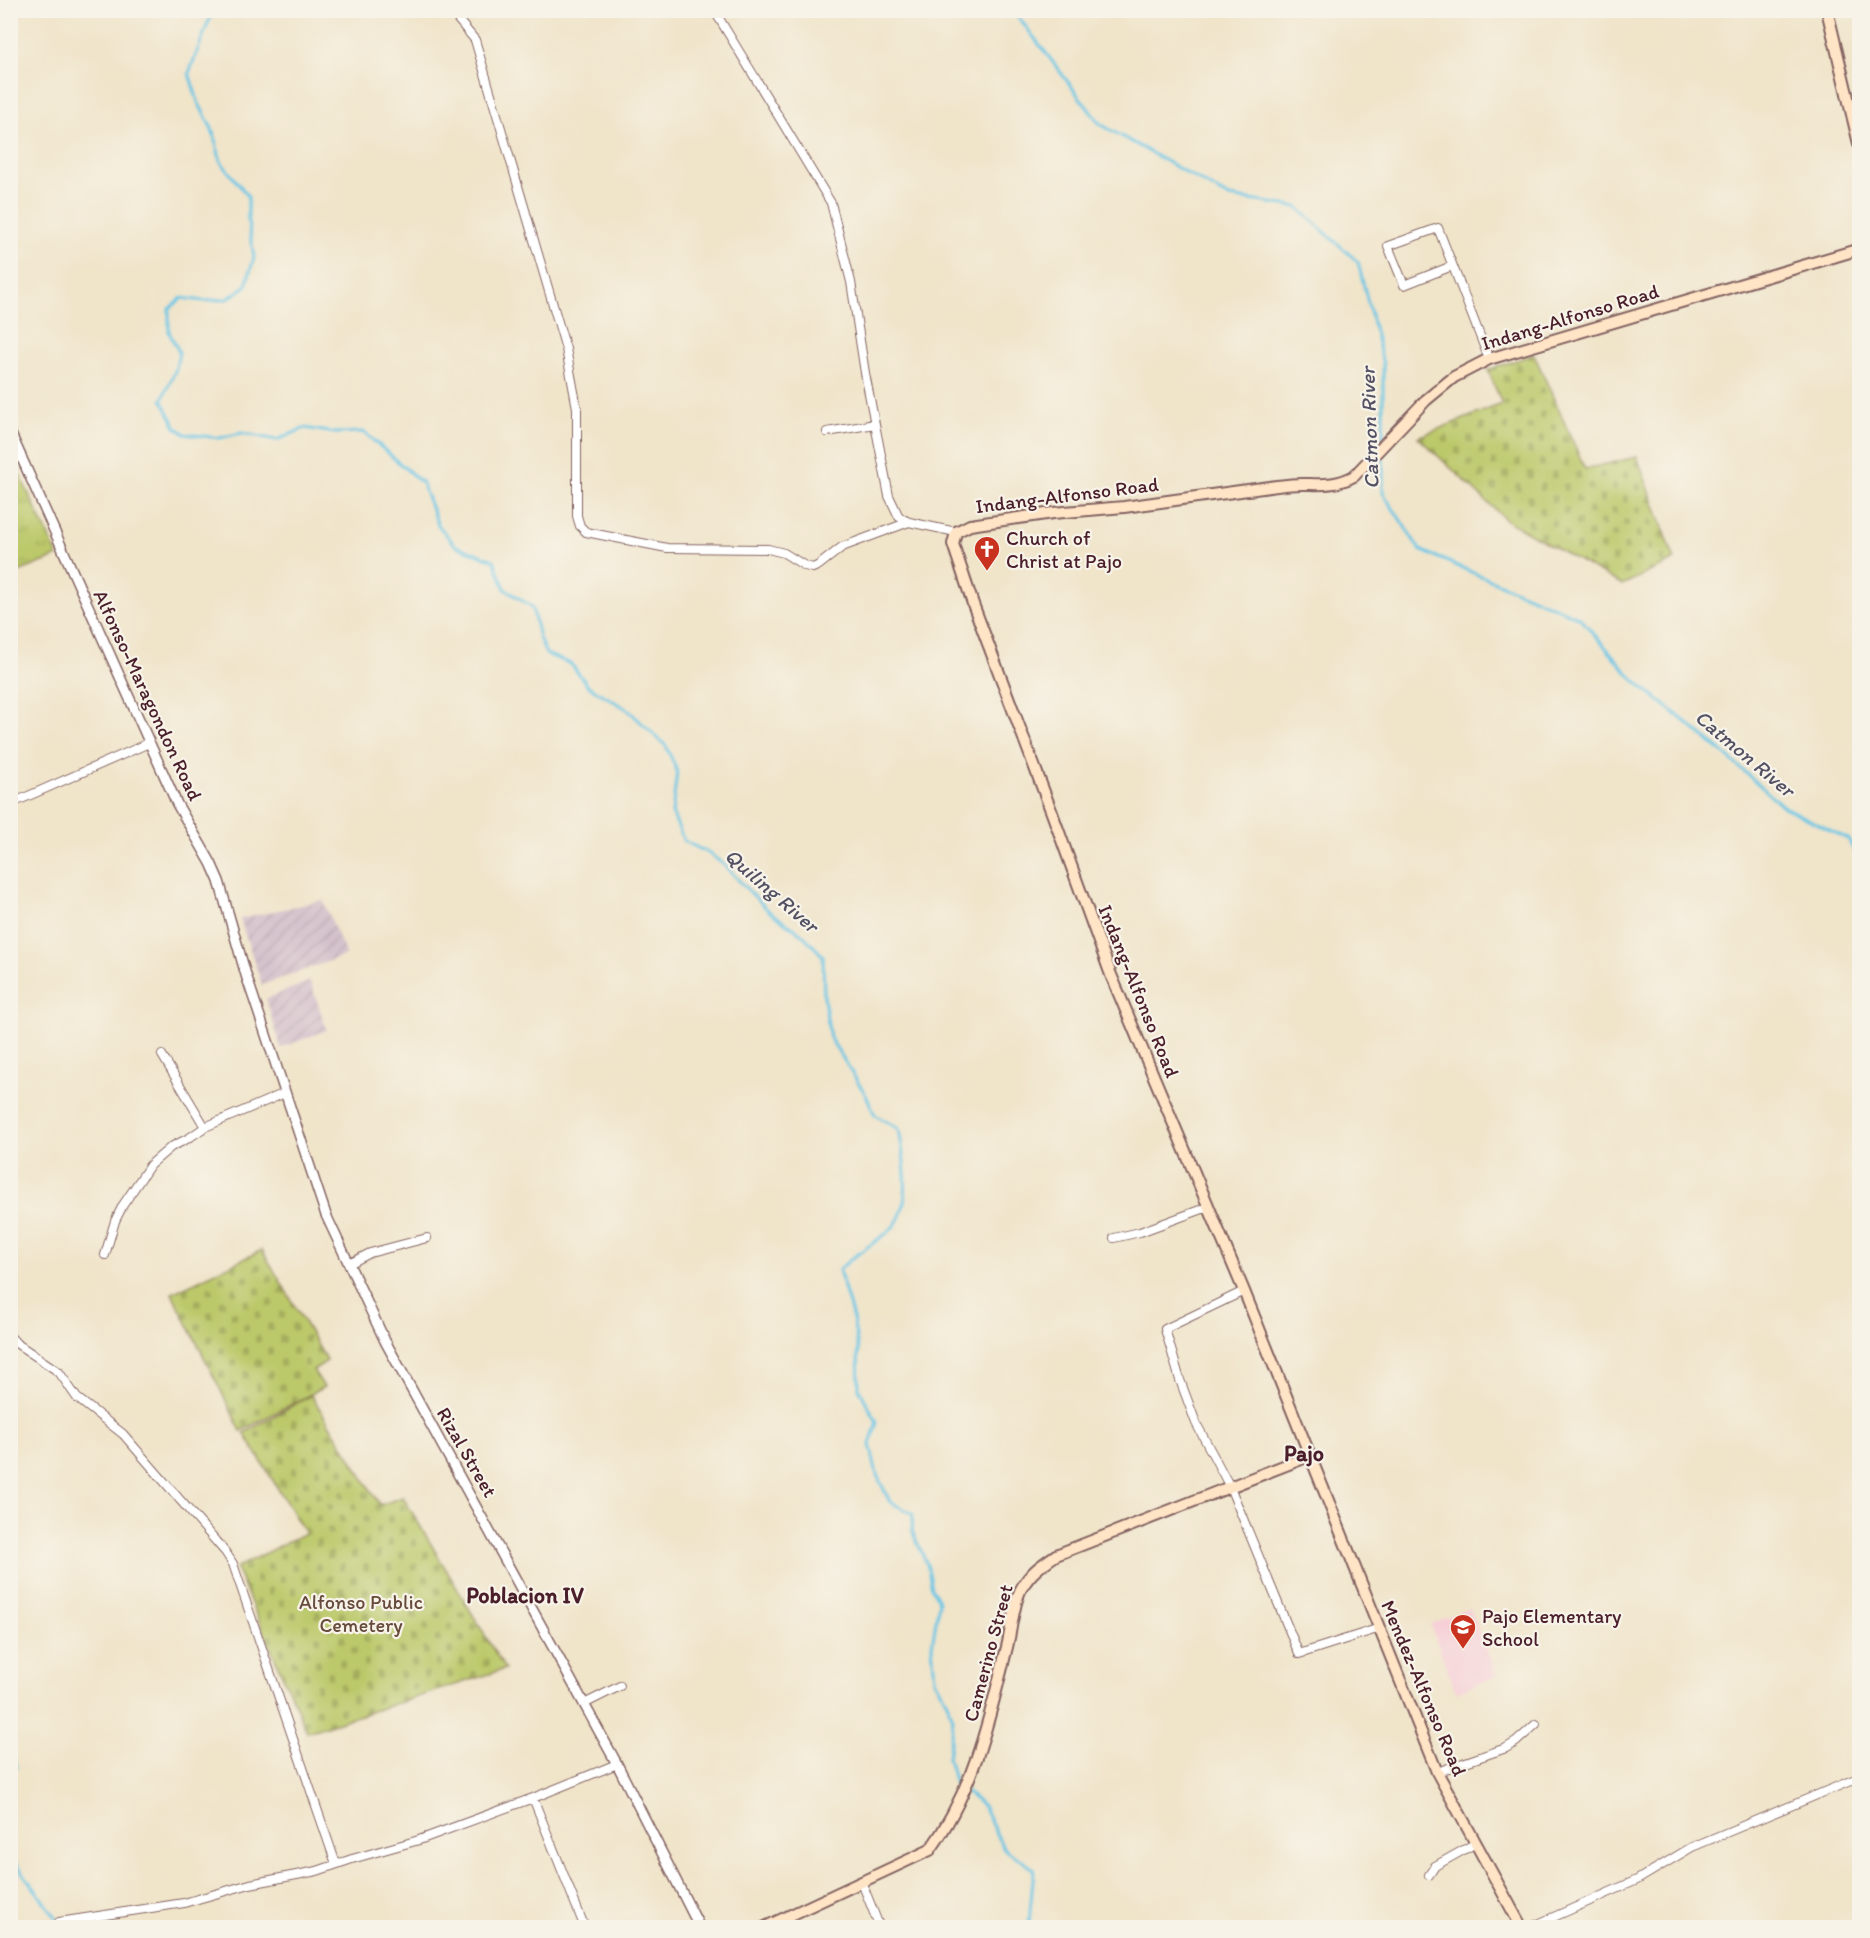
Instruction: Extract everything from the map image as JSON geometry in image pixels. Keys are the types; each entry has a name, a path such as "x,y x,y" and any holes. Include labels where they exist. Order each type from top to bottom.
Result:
{"main road":[{"path":"1827,10 1860,148"},
{"name":"Indang-Alfonso Road","path":"1309,1456 1244,1291 1111,975 973,604 953,544 956,532 970,525 1053,513 1124,507 1301,484 1326,485 1344,482 1354,476 1426,400 1454,376 1489,359 1860,249"},
{"name":"Camerino Street","path":"763,1928 790,1922 930,1850 944,1831 958,1805 975,1766 1007,1650 1019,1592 1030,1574 1056,1555 1309,1456"},
{"name":"Mendez-Alfonso Road","path":"1309,1456 1437,1772 1522,1928"}],"street":[{"path":"450,10 475,40 566,349 577,408 577,516 580,526 586,532 667,548 768,549 784,553 805,566 813,567 819,566 842,547 909,522"},
{"path":"714,10 831,203 851,282 889,496 899,517 909,522 956,532"},
{"path":"1452,266 1404,285 1388,246 1438,228 1489,359"},
{"path":"827,432 875,424"},
{"name":"Alfonso-Maragondon Road","path":"10,432 149,744 177,804 219,881 246,975"},
{"path":"10,804 149,744"},
{"name":"Rizal Street","path":"246,975 326,1215 385,1341 617,1764 700,1928"},
{"path":"162,1055 205,1126"},
{"path":"105,1255 115,1221 123,1205 150,1165 171,1147 189,1138 205,1126 285,1093"},
{"path":"1114,1238 1140,1232 1208,1207"},
{"path":"349,1264 370,1253 427,1238"},
{"path":"1244,1291 1165,1329 1196,1423 1230,1486 1299,1654 1380,1629"},
{"path":"10,1336 16,1343 59,1372 77,1398 123,1434 233,1564 336,1864"},
{"path":"584,1704 621,1686"},
{"path":"1437,1772 1506,1748 1536,1724"},
{"path":"59,1922 184,1903 250,1884 317,1871 419,1840 617,1764"},
{"path":"1529,1928 1637,1880 1692,1847 1860,1777"},
{"path":"533,1798 585,1928"},
{"path":"1429,1875 1435,1866 1476,1843"},
{"path":"862,1883 880,1928"}],"shaded area":[{"path":"323,900 346,955 262,985 240,919"},
{"path":"310,981 327,1030 281,1048 266,999"},
{"name":"Pajo Elementary School","path":"1470,1608 1497,1676 1456,1692 1430,1624"}],"green space":[{"path":"1534,354 1585,469 1637,457 1675,560 1622,585 1506,520 1418,437 1502,404 1488,370"},
{"path":"10,454 58,556 11,575 10,575"},
{"path":"262,1250 327,1361 313,1370 324,1387 241,1431 172,1293"},
{"name":"Alfonso Public Cemetery","path":"311,1395 380,1505 403,1497 505,1669 307,1732 236,1568 305,1533 244,1433"}],"waterway":[{"name":"Quiling River","path":"213,10 189,73 198,102 212,129 221,162 248,196 248,221 254,257 246,286 227,299 204,301 182,298 169,309 169,332 179,352 176,369 162,400 176,427 185,434 220,438 241,433 277,440 305,428 335,433 364,432 422,483 438,525 456,546 494,560 505,589 532,607 539,638 546,654 571,664 588,686 627,709 666,746 677,771 672,813 684,841 725,865 770,912 802,934 823,956 824,998 830,1038 866,1095 875,1115 899,1129 906,1184 902,1211 888,1232 839,1270 853,1319 858,1349 859,1389 877,1422 870,1444 877,1475 890,1502 913,1514 912,1531 927,1564 932,1588 939,1601 932,1646 935,1680 953,1719 948,1758 955,1784 961,1788"},
{"name":"Catmon River","path":"1013,10 1100,124 1229,197 1297,207 1358,262 1383,364 1383,439"},
{"name":"Catmon River","path":"1383,452 1383,493 1420,550 1580,618 1634,680 1721,751 1784,807 1848,839 1860,860"},
{"path":"10,1745 16,1768 10,1773"},
{"name":"Quiling River","path":"966,1792 983,1806 1003,1848 1034,1869 1029,1923 1032,1928"},
{"path":"10,1856 55,1916 59,1928"}],"place":[{"name":"Church of Christ at Pajo","path":"987,572"},
{"name":"Pajo Elementary School","path":"1463,1650"}],"district":[{"name":"Pajo","path":"1304,1453"},
{"name":"Poblacion IV","path":"525,1595"}]}
